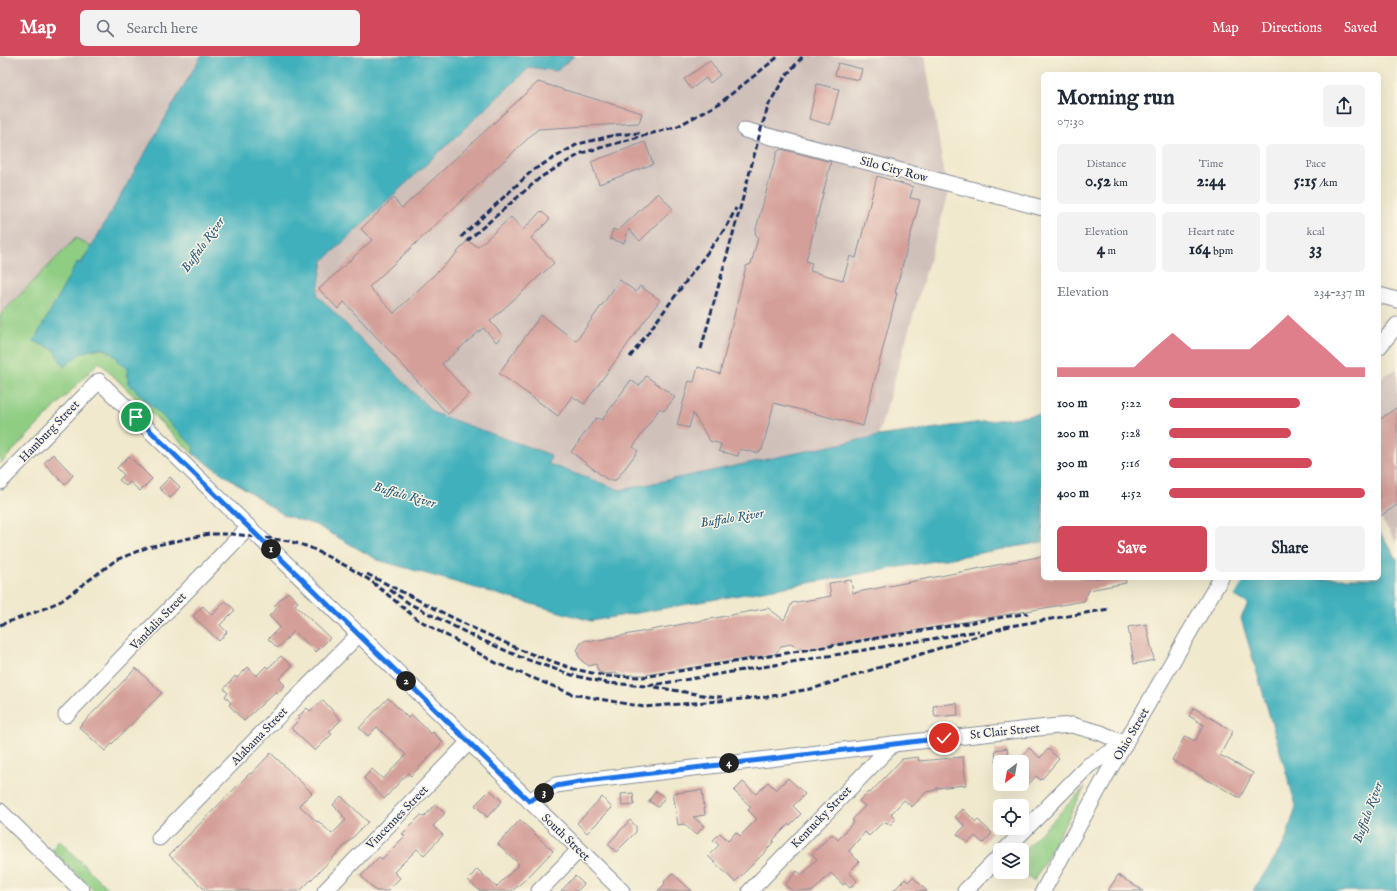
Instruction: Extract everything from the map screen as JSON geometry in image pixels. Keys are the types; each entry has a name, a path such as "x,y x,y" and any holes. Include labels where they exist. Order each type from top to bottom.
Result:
{"street":[{"name":"Silo City Row","path":"745,130 1041,207"},
{"path":"1381,296 1397,300"},
{"path":"1381,344 1397,324"},
{"name":"Hamburg Street","path":"0,482 99,381"},
{"name":"South Street","path":"99,381 622,891"},
{"name":"Vandalia Street","path":"66,715 249,527"},
{"name":"Ohio Street","path":"1043,891 1104,780 1220,580"},
{"name":"Alabama Street","path":"160,838 359,634"},
{"name":"St Clair Street","path":"529,801 556,786 585,781 1040,728 1072,725 1101,733 1125,744"},
{"name":"Vincennes Street","path":"325,891 469,742"},
{"name":"Kentucky Street","path":"750,891 893,744"},
{"path":"1012,843 1089,765 1125,744"},
{"path":"0,810 82,891"},
{"path":"538,891 579,850"},
{"path":"965,891 993,863"}],"shaded area":[{"path":"0,56 201,56 91,247 76,239 0,315"},
{"path":"574,56 925,56 948,196 878,436 620,490 549,463 551,455 434,413 317,295 323,261 530,67 556,71"},
{"path":"1397,369 1397,543 1381,519 1381,380 1386,374"}],"green space":[{"path":"76,238 91,247 80,264 77,263 34,341 74,357 92,349 102,349 118,358 117,361 128,369 128,383 195,447 193,454 99,362 0,464 0,315"},
{"path":"1085,787 1034,881 1029,877 1029,845"},
{"path":"59,840 110,891 94,891 52,850"}],"water":[{"name":"Buffalo River","path":"201,56 574,56 556,71 530,67 323,261 317,295 434,413 551,455 549,464 620,490 878,436 1041,414 1041,542 591,621 378,560 316,525 284,515 193,454 194,447 128,383 128,369 117,361 118,358 107,350 89,350 73,359 64,367 54,350 34,341 77,262 81,264"},
{"name":"Buffalo River","path":"1381,534 1397,559 1397,891 1253,891 1285,842 1296,806 1241,618 1248,604 1209,580 1381,580"}],"pier":[{"path":"1207,580 1244,580 1234,597"}],"building":[{"path":"710,61 720,75 710,83 706,78 691,89 684,79"},
{"path":"838,63 862,69 859,80 835,75"},
{"path":"538,82 642,113 639,123 538,129 369,287 394,313 454,256 467,241 478,247 511,217 523,230 541,211 550,219 531,238 554,263 490,321 503,336 496,342 483,328 442,364 469,394 448,414 344,302 338,309 319,289 372,240 361,229 393,198 402,208"},
{"path":"817,84 839,89 830,125 809,119"},
{"path":"645,142 653,164 599,184 591,162"},
{"path":"781,149 831,162 806,261 812,263 810,271 843,280 850,256 856,258 877,176 913,187 910,198 920,200 895,293 897,293 863,426 774,403 762,450 757,453 740,449 738,456 719,451 721,444 710,441 693,413 689,428 677,425 689,381 694,382 698,367 720,374 746,266 751,264 758,238 755,233 777,152"},
{"path":"658,193 673,209 640,241 629,229 624,243 610,239 613,229 618,231"},
{"path":"620,280 636,292 640,286 660,300 584,404 572,396 558,416 499,373 541,315 576,341"},
{"path":"646,376 675,397 664,411 660,408 633,447 638,451 616,480 608,480 571,452 596,418 602,420 631,380 639,386"},
{"path":"1397,407 1397,505 1381,516 1381,419"},
{"path":"53,454 73,475 65,485 44,463"},
{"path":"129,456 152,479 140,491 130,482 126,486 119,480 124,475 117,468"},
{"path":"170,477 180,487 170,498 159,488"},
{"path":"1041,556 1041,580 1125,580 1126,583 1089,590 1084,601 804,650 790,644 782,646 775,654 646,675 621,675 616,673 604,674 598,671 596,664 589,666 582,661 578,655 577,650 581,643 586,640 593,641 768,608 784,620 792,603 831,596 829,583 851,580 853,593"},
{"path":"288,592 298,602 295,605 330,638 316,652 294,631 278,648 268,639 280,627 269,616 277,609 274,606"},
{"path":"225,601 235,610 220,625 227,632 219,641 193,616 203,606 212,615"},
{"path":"1146,624 1154,660 1134,664 1128,627"},
{"path":"281,656 292,666 279,679 285,685 278,693 276,691 244,721 229,705 231,703 225,696 228,693 224,689 235,676 237,678 248,667 256,676 266,666 268,668"},
{"path":"136,668 162,693 105,751 79,727"},
{"path":"388,698 408,718 412,715 431,734 433,732 443,742 411,776 408,773 384,799 364,778 372,769 383,779 406,755 377,727 368,736 359,728"},
{"path":"323,700 341,720 329,732 332,734 315,751 291,728 300,719 298,717 307,708 310,711"},
{"path":"957,703 958,715 935,717 933,706"},
{"path":"1194,708 1233,731 1220,755 1253,773 1240,798 1172,760 1185,736 1195,741 1204,725 1189,716"},
{"path":"1007,748 1008,755 995,755 995,750"},
{"path":"1029,748 1040,758 1048,749 1059,759 1041,780 1036,776 1029,784 1029,755 1023,755"},
{"path":"271,753 312,793 299,805 332,834 346,820 333,805 341,796 368,822 300,891 206,891 169,855"},
{"path":"918,757 919,761 963,757 966,785 936,788 936,790 926,792 912,807 904,800 891,814 896,819 890,825 886,822 884,824 882,823 869,836 865,832 849,851 859,862 849,872 857,881 850,888 845,883 843,885 831,873 813,891 792,891 785,885 797,871 802,875 817,859 812,854 832,834 838,840 854,821 852,820 865,806 859,801 868,792 870,793 902,759"},
{"path":"788,778 805,794 793,806 801,814 773,840 774,841 765,852 735,882 708,856 719,845 713,840 720,833 728,841 736,832 740,836 757,819 748,810 751,807 734,791 743,782 756,794 768,782 776,790"},
{"path":"490,790 502,801 487,817 475,805"},
{"path":"702,790 705,815 693,817 704,826 696,835 684,824 678,825 673,793"},
{"path":"656,791 665,797 658,807 649,801"},
{"path":"633,793 634,805 622,806 621,794"},
{"path":"602,797 612,808 587,833 577,823"},
{"path":"435,805 445,813 433,826 443,835 424,855 417,849 394,872 400,878 387,891 376,891 361,876 379,857 382,859 405,836 402,834 421,815 424,817"},
{"path":"963,809 976,822 978,820 992,833 983,843 975,836 968,843 957,834 965,826 955,817"},
{"path":"520,820 553,851 512,891 480,891 468,880 477,869 496,887 519,864 498,844"},
{"path":"630,820 636,826 636,832 616,852 608,844"},
{"path":"672,873 692,891 658,891 665,884 664,882"},
{"path":"1118,875 1143,891 1108,891"},
{"path":"575,876 584,884 577,891 561,891"},
{"path":"913,877 927,891 893,891 905,879 908,882"}],"railway":[{"path":"467,241 541,177 582,153 678,126 720,103 779,56"},
{"path":"701,349 769,104 785,77 803,56"},
{"path":"461,237 533,170 578,144 615,135 640,133"},
{"path":"630,357 727,226 736,208"},
{"path":"0,625 61,601 116,560 148,547 209,534 232,534 289,541 309,547 350,568 371,581 417,619 498,664 572,694 644,707 767,697 815,688 1009,626"},
{"path":"367,574 473,628 523,651 574,669 606,676 643,677 1028,613"},
{"path":"390,590 410,604 473,636 520,657 572,675 607,683 647,686 979,631"},
{"path":"1004,627 1109,609"},
{"path":"655,687 722,697"}],"route":[{"path":"136,417 529,801 556,786 585,781 944,738"}]}
